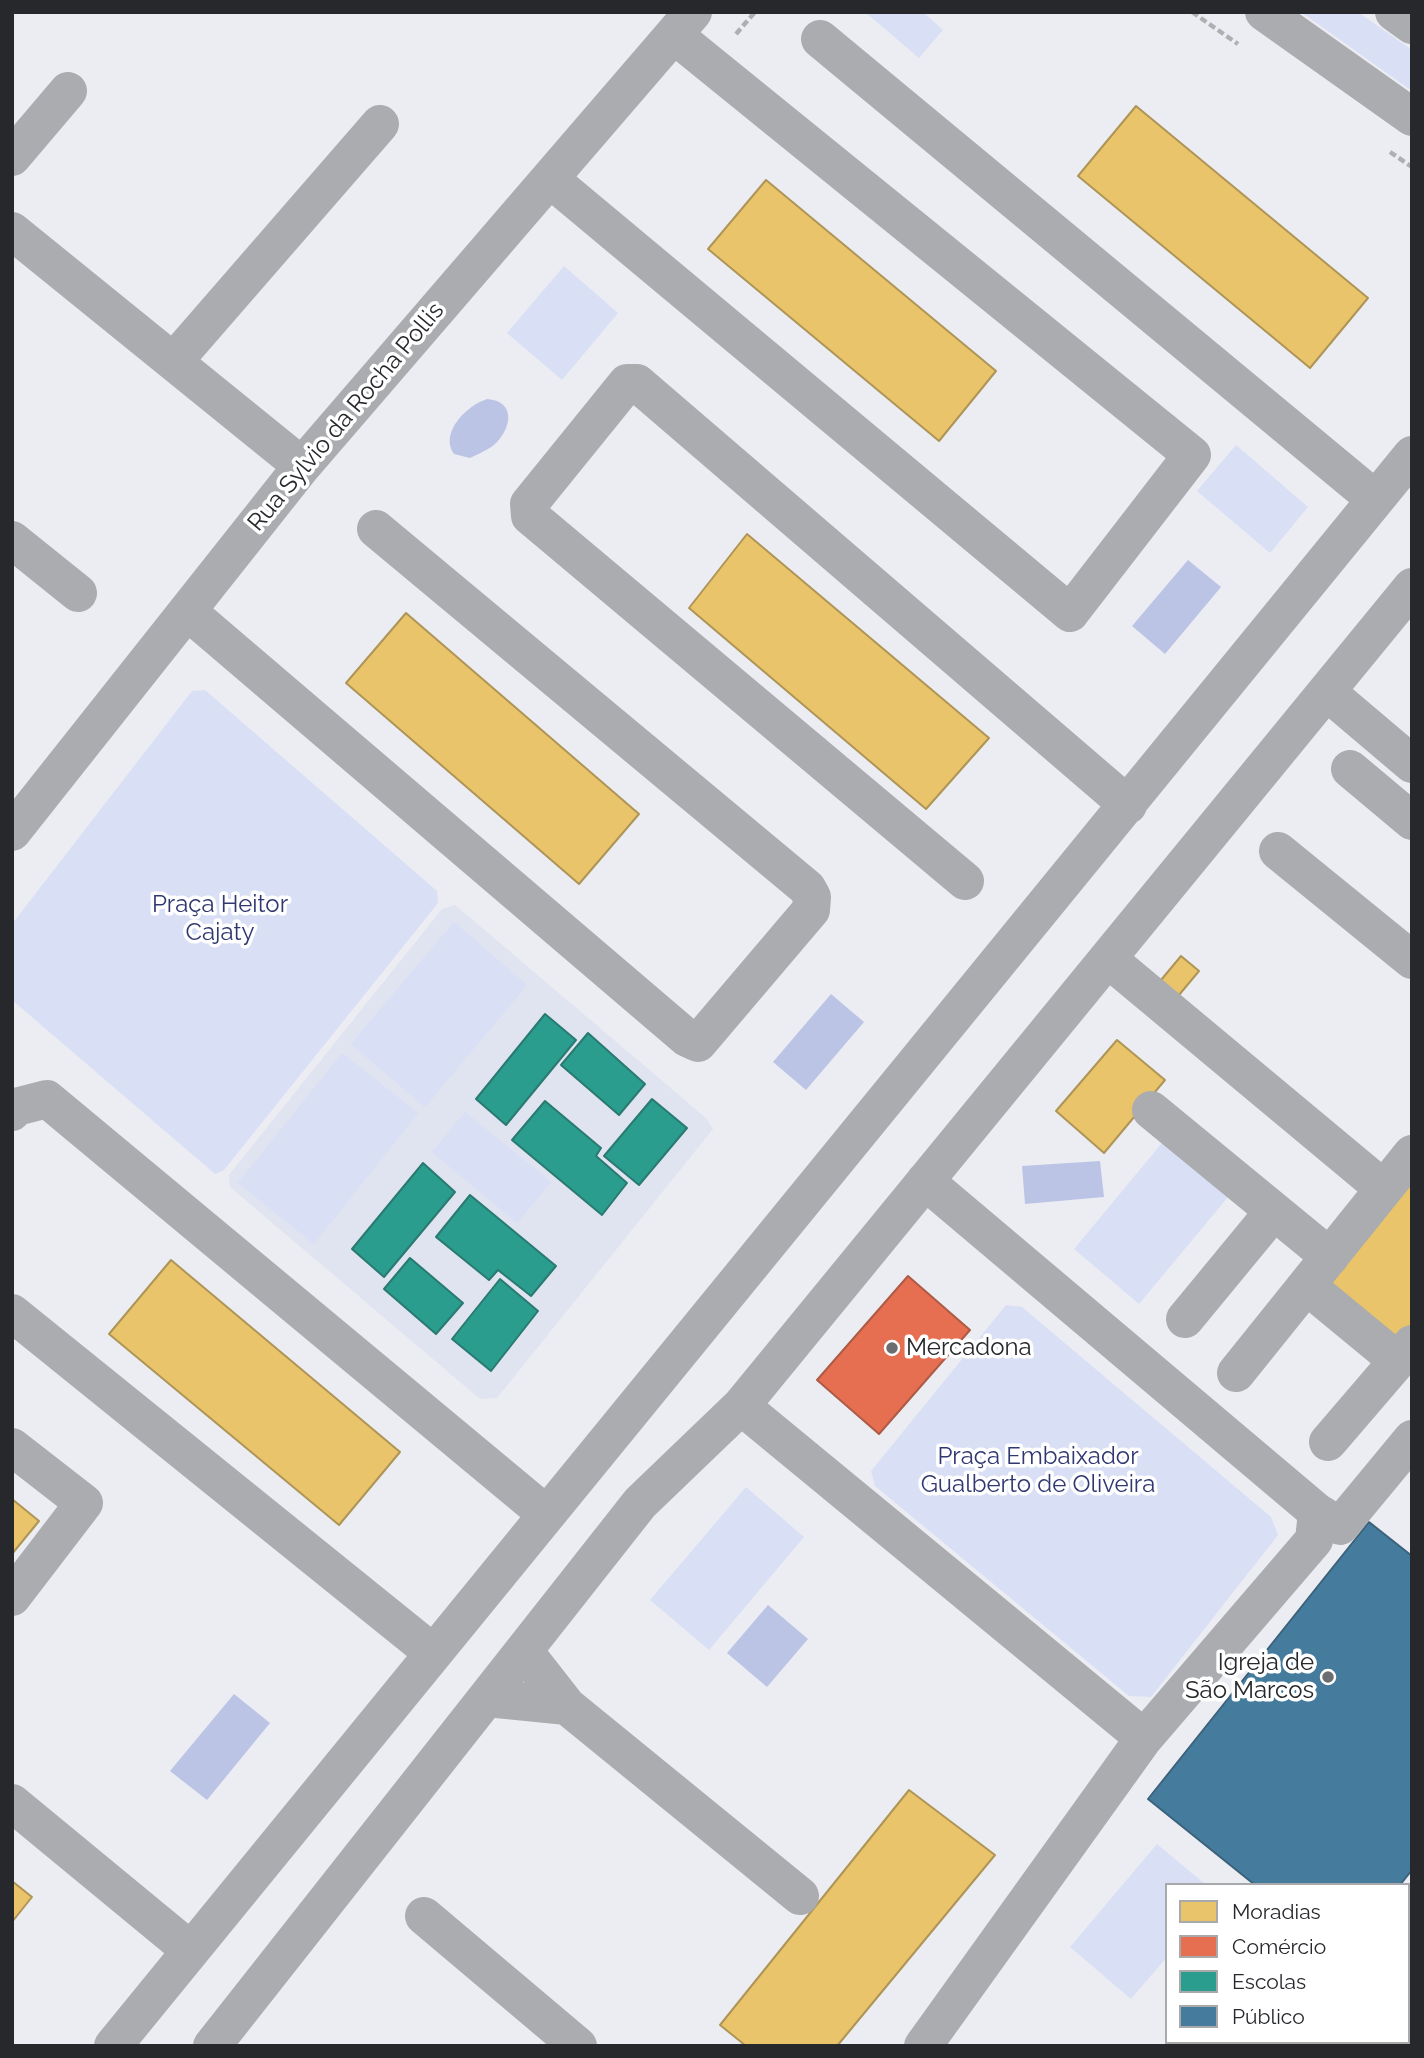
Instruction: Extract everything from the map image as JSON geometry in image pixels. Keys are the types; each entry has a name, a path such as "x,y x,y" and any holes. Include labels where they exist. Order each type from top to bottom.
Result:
{"street":[{"path":"1264,12 1412,117"},
{"path":"1394,12 1412,25"},
{"path":"550,179 1070,612 1192,455 683,24"},
{"name":"Rua Sylvio da Rocha Pollis","path":"12,832 302,466 683,24"},
{"path":"820,39 1375,499"},
{"path":"12,157 68,91"},
{"path":"174,361 380,124"},
{"path":"12,231 302,466"},
{"path":"965,881 530,516 529,503 627,383 636,383 1128,805"},
{"path":"113,2046 1412,455"},
{"path":"187,611 687,1038 698,1043 811,910 812,897 807,888 376,529"},
{"path":"12,540 78,593"},
{"path":"212,2046 640,1503 741,1406 1412,587"},
{"path":"1327,692 1410,758"},
{"path":"1350,769 1412,821"},
{"path":"1278,851 1412,960"},
{"path":"1113,954 1396,1174 1236,1373"},
{"path":"12,1112 16,1107 47,1099 546,1514"},
{"path":"1151,1110 1330,1256"},
{"path":"925,1181 1318,1512 1340,1527 1412,1439"},
{"path":"1185,1319 1273,1211"},
{"path":"1307,1286 1405,1352 1328,1442"},
{"path":"12,1313 432,1653"},
{"path":"741,1406 1144,1738"},
{"path":"12,1447 84,1503 12,1597"},
{"path":"923,2046 1144,1738 1314,1539 1318,1512"},
{"path":"524,1651 567,1706 800,1896"},
{"path":"487,1698 567,1706"},
{"path":"12,1803 189,1950"},
{"path":"425,1916 578,2046"}],"shaded area":[{"path":"487,399 496,401 507,410 508,423 501,438 470,458 454,454 450,437 457,421 471,407"},
{"path":"1188,560 1221,587 1165,654 1132,626"},
{"path":"455,905 706,1118 713,1129 497,1398 480,1399 230,1187 229,1175 442,909"},
{"path":"831,994 864,1022 806,1090 773,1062"},
{"path":"1100,1161 1104,1197 1025,1204 1022,1166"},
{"path":"768,1605 808,1639 767,1687 727,1653"},
{"path":"234,1694 270,1723 207,1800 170,1771"}],"green space":[{"path":"865,12 923,12 943,30 919,58"},
{"path":"1301,12 1358,12 1412,50 1412,91"},
{"path":"564,266 618,313 562,380 507,333"},
{"path":"1236,445 1308,507 1270,553 1197,491"},
{"name":"Praça Heitor Cajaty","path":"205,690 437,891 438,903 224,1170 215,1174 12,1000 12,924 192,691"},
{"path":"454,922 527,985 425,1107 351,1044"},
{"path":"342,1053 418,1113 314,1244 238,1183"},
{"path":"465,1112 551,1182 517,1223 432,1152"},
{"path":"1162,1143 1228,1197 1139,1304 1074,1249"},
{"name":"Praça Embaixador Gualberto de Oliveira","path":"1006,1305 1022,1307 1271,1517 1278,1535 1151,1697 1129,1696 875,1486 871,1471"},
{"path":"746,1487 804,1537 709,1650 650,1600"},
{"path":"1157,1844 1204,1883 1165,1883 1165,1959 1131,1999 1070,1947"}],"building: Moradias":[{"path":"1136,106 1368,298 1310,368 1078,176"},
{"path":"766,180 996,371 939,441 708,249"},
{"path":"747,534 989,738 926,809 689,608"},
{"path":"406,613 639,814 579,884 346,683"},
{"path":"1181,956 1199,971 1164,1013 1146,998"},
{"path":"1117,1040 1165,1080 1104,1153 1056,1111"},
{"path":"1412,1182 1412,1331 1403,1342 1329,1283"},
{"path":"171,1260 400,1452 339,1525 109,1334"},
{"path":"12,1499 39,1521 12,1554"},
{"path":"909,1790 995,1855 837,2046 746,2046 720,2025"},
{"path":"12,1881 32,1897 12,1922"}],"building: Comércio":[{"path":"908,1276 970,1330 879,1434 817,1380"}],"building: Escolas":[{"path":"545,1014 576,1040 506,1125 476,1099"},
{"path":"588,1033 645,1084 619,1115 561,1065"},
{"path":"652,1099 687,1128 639,1185 604,1156"},
{"path":"545,1101 601,1148 596,1156 627,1183 602,1215 512,1140"},
{"path":"423,1163 455,1192 384,1277 352,1249"},
{"path":"470,1195 556,1266 531,1296 498,1270 489,1280 436,1237"},
{"path":"410,1258 463,1303 436,1334 384,1289"},
{"path":"500,1279 538,1311 491,1371 452,1339"}],"building: Público":[{"name":"Igreja de São Marcos","path":"1369,1522 1412,1556 1412,1870 1402,1883 1253,1883 1148,1799"}],"place":[{"name":"Mercadona","path":"892,1348"},
{"name":"Igreja de São Marcos","path":"1328,1677"}]}
